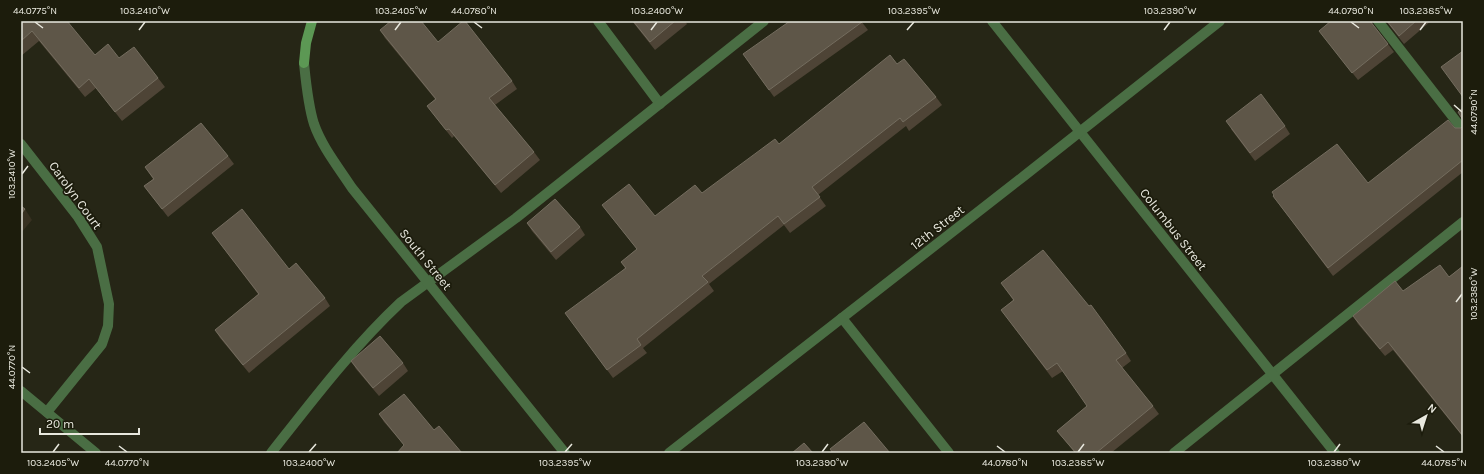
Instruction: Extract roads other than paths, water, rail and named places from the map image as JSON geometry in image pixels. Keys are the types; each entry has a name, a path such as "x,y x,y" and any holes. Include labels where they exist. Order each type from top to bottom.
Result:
{"street":[{"name":"South Street","path":"312,21 306,43 304,63 314,123 319,136 352,188 565,453"},
{"path":"598,21 660,104"},
{"path":"271,453 319,392 354,351 401,302 516,218 764,21"},
{"name":"Columbus Street","path":"992,21 1335,453"},
{"name":"12th Street","path":"669,453 1220,21"},
{"path":"1378,21 1463,130"},
{"name":"Carolyn Court","path":"21,144 78,217 97,247 109,304 108,326 102,344 47,412"},
{"path":"1174,453 1463,222"},
{"path":"842,318 949,453"},
{"path":"21,391 96,453"}]}
